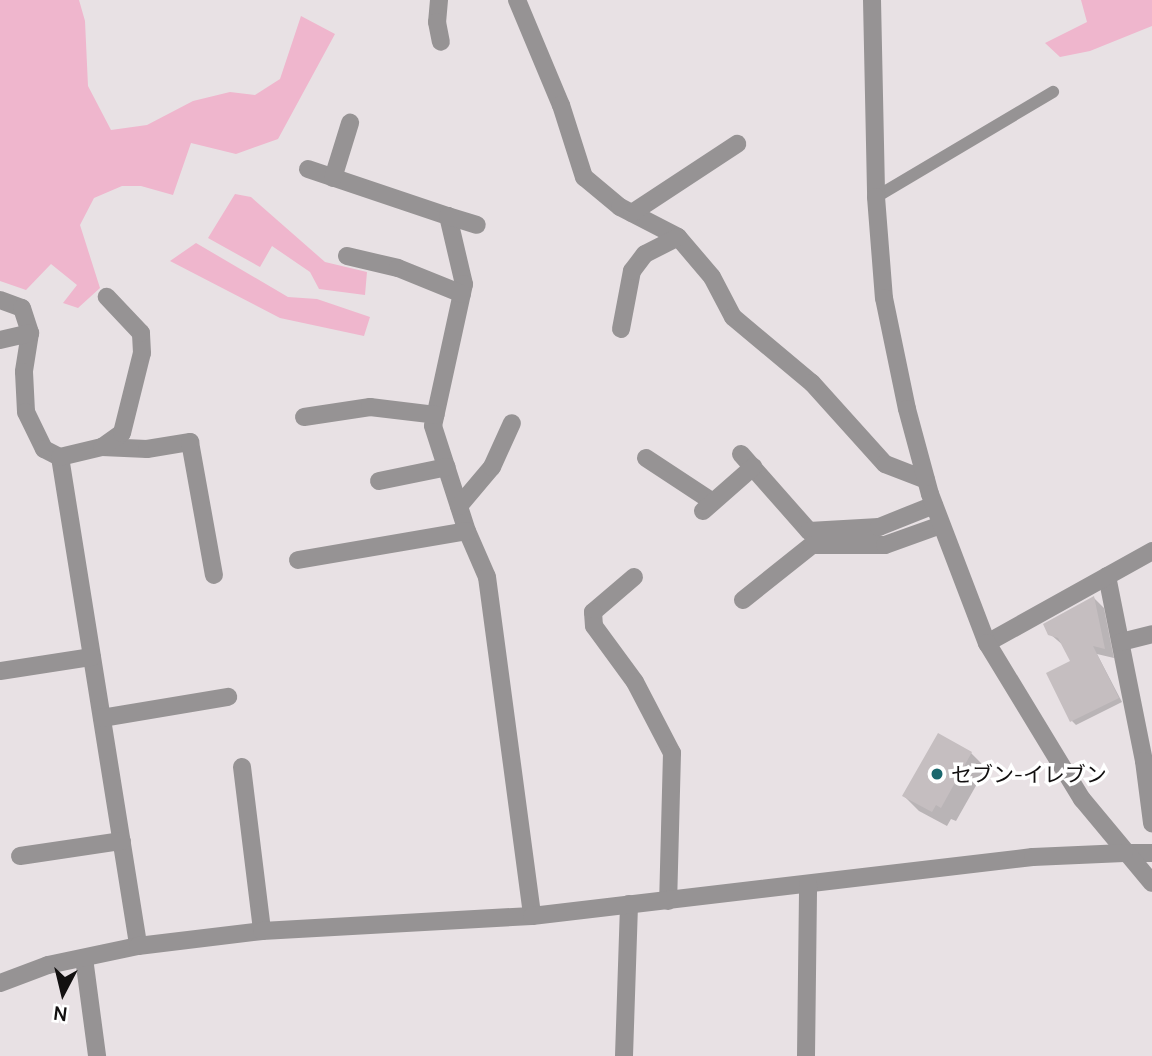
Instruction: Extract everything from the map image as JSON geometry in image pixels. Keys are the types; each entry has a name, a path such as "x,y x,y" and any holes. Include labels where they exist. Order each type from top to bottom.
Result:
{"street":[{"path":"439,0 437,22 440,42"},
{"path":"517,0 561,105 584,177 632,213 678,237 712,277 733,317 811,383 886,464 926,480"},
{"path":"872,0 876,197 884,298 926,480 987,643 1082,799 1124,853 1152,883"},
{"path":"333,178 350,123"},
{"path":"632,213 737,144"},
{"path":"308,169 477,225"},
{"path":"448,216 464,284 433,426 467,531 487,577 532,916"},
{"path":"621,329 632,271 645,254 678,237"},
{"path":"347,256 398,268 462,293"},
{"path":"102,447 122,433 142,353 141,333 107,297"},
{"path":"0,300 22,308 30,333 24,372 26,412 44,449 60,457 102,447 147,449 190,442 214,575"},
{"path":"0,340 30,333"},
{"path":"304,418 370,407 436,415"},
{"path":"459,506 492,467 512,423"},
{"path":"60,457 138,946"},
{"path":"646,458 708,507 747,460 809,531 879,527 934,505"},
{"path":"379,481 447,467"},
{"path":"743,600 812,545 885,545 941,525"},
{"path":"298,561 467,531"},
{"path":"987,643 1152,551"},
{"path":"1107,576 1148,760 1152,823"},
{"path":"634,577 593,612 594,626 635,682 672,753 668,901"},
{"path":"1121,642 1152,635"},
{"path":"0,671 92,657"},
{"path":"102,718 228,697"},
{"path":"242,767 262,931"},
{"path":"20,856 122,841"},
{"path":"0,983 48,965 138,946 262,931 532,916 1033,856 1152,853"},
{"path":"806,1056 808,884"},
{"path":"624,1056 629,904"},
{"path":"84,958 97,1056"}],"lane":[{"path":"876,197 1053,92"}],"shaded area":[{"path":"0,0 79,0 85,21 88,86 111,130 147,125 193,101 230,92 255,95 280,79 301,16 335,34 278,139 236,154 191,143 173,195 141,186 122,186 94,198 80,225 100,288 78,308 63,303 77,285 51,264 26,290 0,281"},
{"path":"1081,0 1152,0 1152,26 1090,51 1060,57 1045,43 1087,22"},
{"path":"235,194 251,197 325,262 367,272 365,295 319,289 310,272 272,246 260,267 208,238"},
{"path":"196,243 288,297 317,299 370,317 364,336 280,318 170,261"}],"building":[{"path":"1094,596 1105,649 1093,646 1119,698 1070,722 1046,673 1070,661 1058,638 1048,635 1043,624"},
{"name":"セブン-イレブン","path":"938,733 972,752 941,808 936,805 932,812 902,796"}],"place":[{"name":"セブン-イレブン","path":"937,774"}]}
